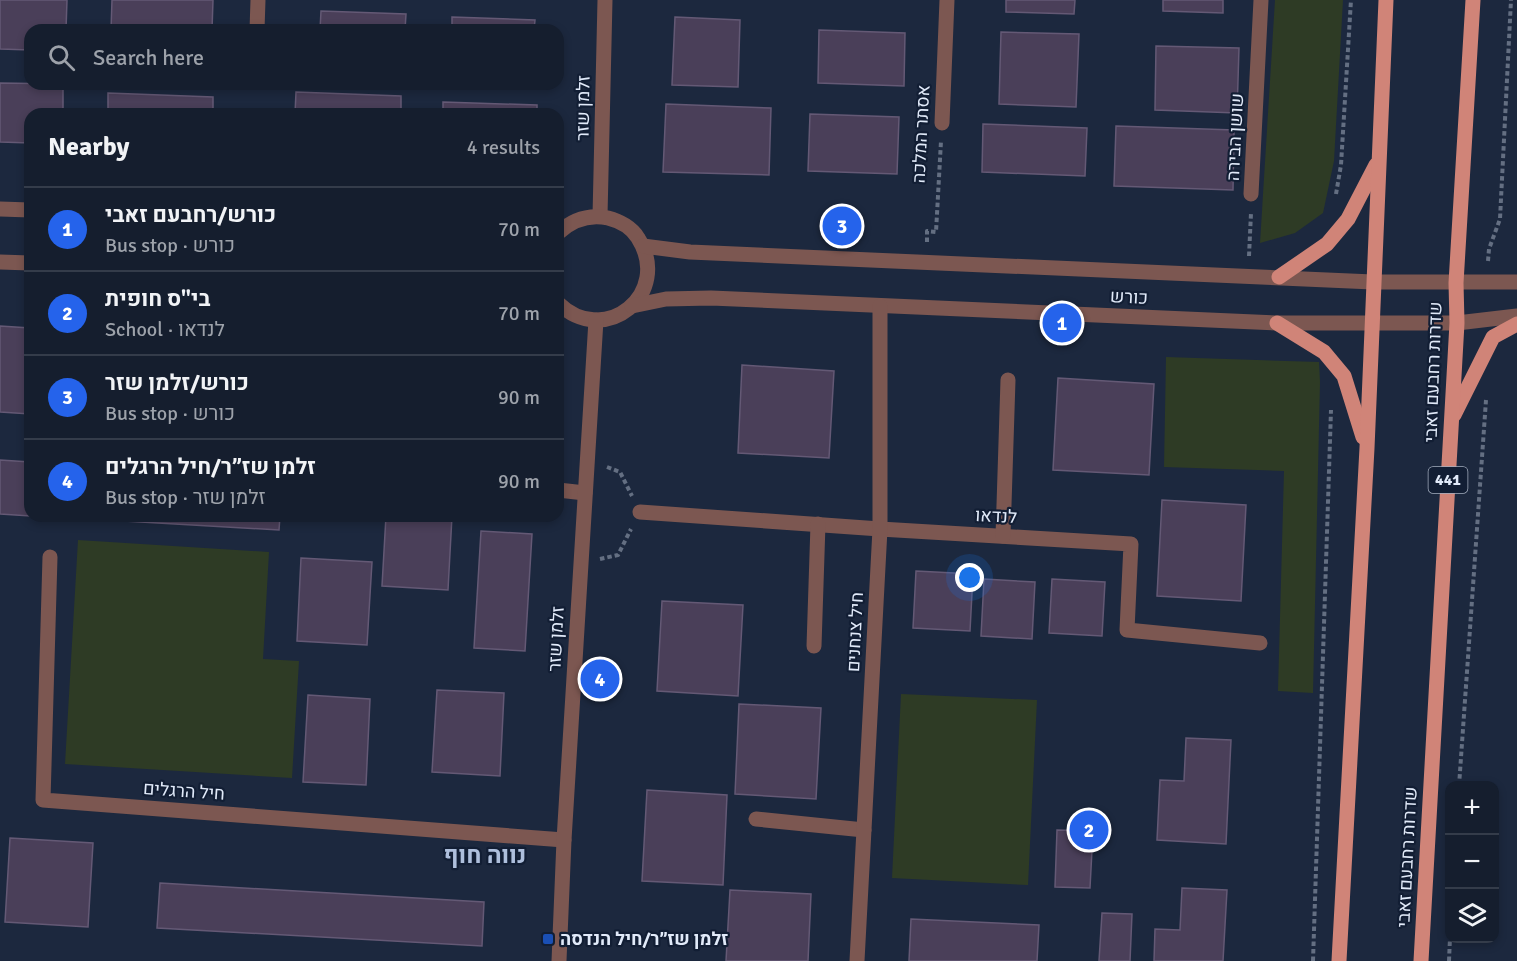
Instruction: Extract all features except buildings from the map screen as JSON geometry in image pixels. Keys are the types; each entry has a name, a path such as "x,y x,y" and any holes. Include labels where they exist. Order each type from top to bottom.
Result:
{"main road":[{"path":"1339,961 1366,448 1386,0"},
{"name":"שדרות רחבעם זאבי","path":"1421,961 1473,0"},
{"path":"1279,277 1327,244 1348,219 1379,160"},
{"path":"1277,323 1324,352 1344,376 1366,448"},
{"path":"1452,421 1493,337 1517,324"}],"street":[{"path":"257,24 258,0"},
{"name":"זלמן שזר","path":"600,216 605,0"},
{"name":"אסתר המלכה","path":"942,123 946,0"},
{"name":"שושן הבירה","path":"1251,194 1261,0"},
{"path":"0,209 24,210"},
{"path":"564,229 576,220 600,216 625,225 635,234 643,246 647,261 647,278 642,293 632,306"},
{"name":"כורש","path":"643,246 690,252 1373,282 1517,282"},
{"path":"0,262 24,263"},
{"name":"כורש","path":"596,320 609,319 632,306 666,299 711,298 1277,323 1457,323 1517,316"},
{"name":"חיל צנחנים","path":"857,961 880,529 880,306"},
{"path":"564,308 582,319 596,320"},
{"name":"זלמן שזר","path":"559,961 564,840 596,320"},
{"path":"1004,536 1008,380"},
{"path":"564,491 585,493"},
{"name":"לנדאו","path":"640,512 1131,544 1127,630 1260,643"},
{"path":"814,646 818,524"},
{"name":"חיל הרגלים","path":"50,557 42,800 564,840"},
{"path":"756,819 864,830"}],"path":[{"path":"1335,199 1341,165 1351,0"},
{"path":"1489,249 1500,219 1510,0"},
{"name":"אסתר המלכה","path":"926,261 927,231 936,232 942,123"},
{"name":"שושן הבירה","path":"1248,275 1251,194"},
{"path":"1459,781 1486,391"},
{"path":"1313,961 1331,403"},
{"path":"580,563 618,555 640,512 620,472 587,459"},
{"path":"1449,961 1450,943"}],"green space":[{"path":"1275,0 1343,0 1334,161 1323,213 1295,233 1260,243"},
{"path":"1166,357 1319,362 1313,693 1278,691 1284,471 1164,467"},
{"path":"78,540 269,552 263,659 299,661 292,778 65,764"},
{"path":"901,694 1037,700 1028,885 892,878"}],"place":[{"name":"כורש/זלמן שזר","path":"842,226"},
{"name":"כורש/רחבעם זאבי","path":"1062,323"},
{"name":"זלמן שז״ר/חיל הרגלים","path":"600,679"},
{"name":"בי\"ס חופית","path":"1089,830"},
{"name":"זלמן שז״ר/חיל הנדסה","path":"548,939"}],"district":[{"name":"נווה חוף","path":"485,855"}]}
